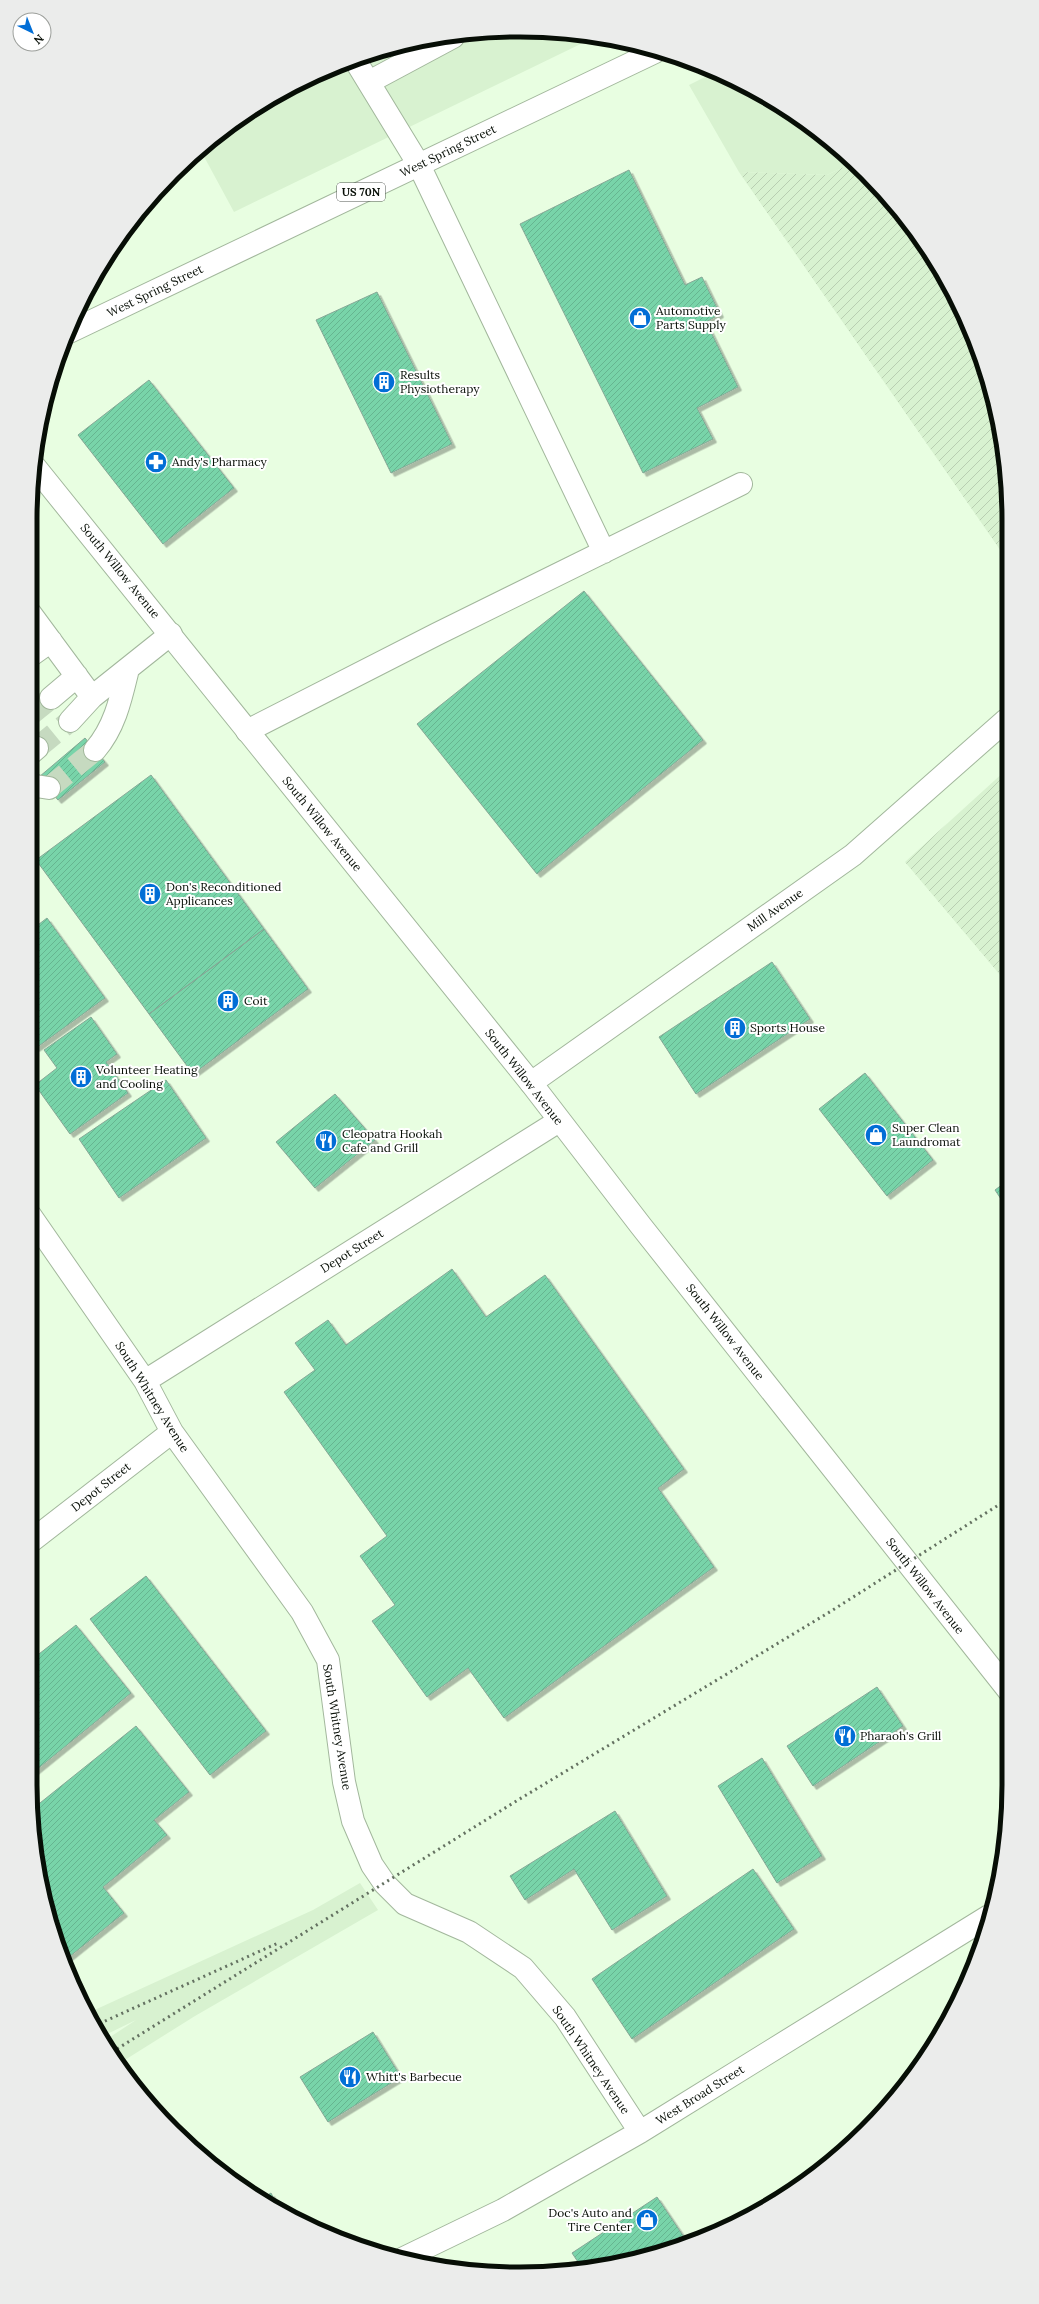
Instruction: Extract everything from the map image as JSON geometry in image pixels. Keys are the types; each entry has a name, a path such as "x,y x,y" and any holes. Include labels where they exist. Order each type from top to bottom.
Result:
{"street":[{"path":"369,82 439,44"},
{"name":"West Spring Street","path":"77,328 649,55"},
{"path":"359,65 419,165 604,552"},
{"name":"South Willow Avenue","path":"39,474 171,634 247,731 531,1083 559,1121 1002,1682"},
{"path":"247,731 741,484"},
{"path":"37,622 92,697"},
{"path":"70,721 92,697 171,634"},
{"path":"37,651 51,641"},
{"path":"95,750 106,737 120,702 128,669"},
{"path":"51,698 77,676"},
{"name":"Mill Avenue","path":"531,1083 853,854 1002,724"},
{"name":"Depot Street","path":"145,1381 559,1121"},
{"name":"South Whitney Avenue","path":"37,1225 145,1381 172,1432 302,1612 328,1660 344,1782 353,1821 372,1865 385,1884 405,1904 469,1932 523,1968 565,2016 640,2132"},
{"name":"Depot Street","path":"37,1537 172,1432"},
{"name":"West Broad Street","path":"411,2255 503,2210 640,2132 982,1920"}],"shaded area":[{"path":"520,37 586,42 234,212 203,155 251,118 306,87 364,63 395,53 425,46 488,38"},
{"path":"708,76 733,87 788,118 847,165 827,175 739,172 689,85"},
{"path":"847,165 861,178 882,201 921,251 952,306 976,364 986,395 993,425 1001,488 1002,553 739,172 827,175"},
{"path":"1002,774 1002,977 905,862"},
{"path":"360,1883 378,1910 195,2016 124,2061 109,2038 136,2020 107,2034 94,2010 313,1910"}],"building":[{"name":"Automotive Parts Supply","path":"629,170 685,285 702,277 720,314 706,322 738,387 697,408 713,439 643,473 520,224"},
{"name":"Results Physiotherapy","path":"377,292 452,444 391,473 316,320"},
{"name":"Andy's Pharmacy","path":"149,380 234,488 163,544 78,435"},
{"path":"584,591 703,740 537,874 417,724"},
{"path":"85,738 105,762 58,800 39,777"},
{"name":"Don's Reconditioned Applicances","path":"151,775 264,929 149,1014 37,861 37,859"},
{"path":"47,918 105,998 37,1047 37,926"},
{"name":"Coit","path":"264,929 308,989 193,1074 149,1014"},
{"name":"Sports House","path":"772,962 810,1019 696,1094 659,1037"},
{"name":"Volunteer Heating and Cooling","path":"91,1017 117,1054 106,1062 128,1093 70,1134 37,1088 37,1083 57,1068 44,1050"},
{"name":"Super Clean Laundromat","path":"865,1073 933,1160 887,1196 819,1109"},
{"path":"166,1080 206,1138 119,1198 79,1139"},
{"name":"Cleopatra Hookah Cafe and Grill","path":"335,1094 375,1140 315,1188 276,1142"},
{"path":"1002,1185 1002,1200 995,1190"},
{"path":"452,1269 486,1317 545,1275 684,1469 658,1488 714,1567 504,1718 468,1668 427,1697 372,1621 395,1605 360,1556 387,1536 284,1392 315,1370 295,1343 328,1320 346,1345"},
{"path":"146,1576 266,1731 210,1775 90,1619"},
{"path":"76,1625 131,1693 37,1769 37,1656"},
{"name":"Pharaoh's Grill","path":"877,1687 903,1726 813,1786 787,1746"},
{"path":"136,1726 189,1792 154,1820 167,1835 103,1887 124,1913 69,1957 53,1909 46,1879 41,1847 38,1805"},
{"path":"762,1758 822,1856 777,1883 718,1786"},
{"path":"615,1811 667,1896 612,1930 574,1869 525,1900 510,1876"},
{"path":"753,1869 794,1929 632,2039 592,1979"},
{"name":"Whitt's Barbecue","path":"373,2032 401,2077 328,2122 300,2077"},
{"path":"271,2193 275,2200 267,2195"},
{"name":"Doc's Auto and Tire Center","path":"657,2197 684,2237 644,2251 582,2263 579,2263 572,2253"}],"tunnel":[{"path":"37,709 51,698"},
{"path":"37,748 70,721"},
{"path":"49,788 95,750"}],"railway":[{"path":"116,2050 518,1800 828,1613 1002,1503"},
{"path":"100,2023 278,1943"}],"place":[{"name":"Automotive Parts Supply","path":"640,318"},
{"name":"Results Physiotherapy","path":"384,382"},
{"name":"Andy's Pharmacy","path":"156,462"},
{"name":"Don's Reconditioned Applicances","path":"150,894"},
{"name":"Coit","path":"228,1001"},
{"name":"Sports House","path":"735,1028"},
{"name":"Volunteer Heating and Cooling","path":"81,1077"},
{"name":"Super Clean Laundromat","path":"876,1135"},
{"name":"Cleopatra Hookah Cafe and Grill","path":"326,1141"},
{"name":"Pharaoh's Grill","path":"845,1736"},
{"name":"Whitt's Barbecue","path":"350,2077"},
{"name":"Doc's Auto and Tire Center","path":"647,2220"}]}
